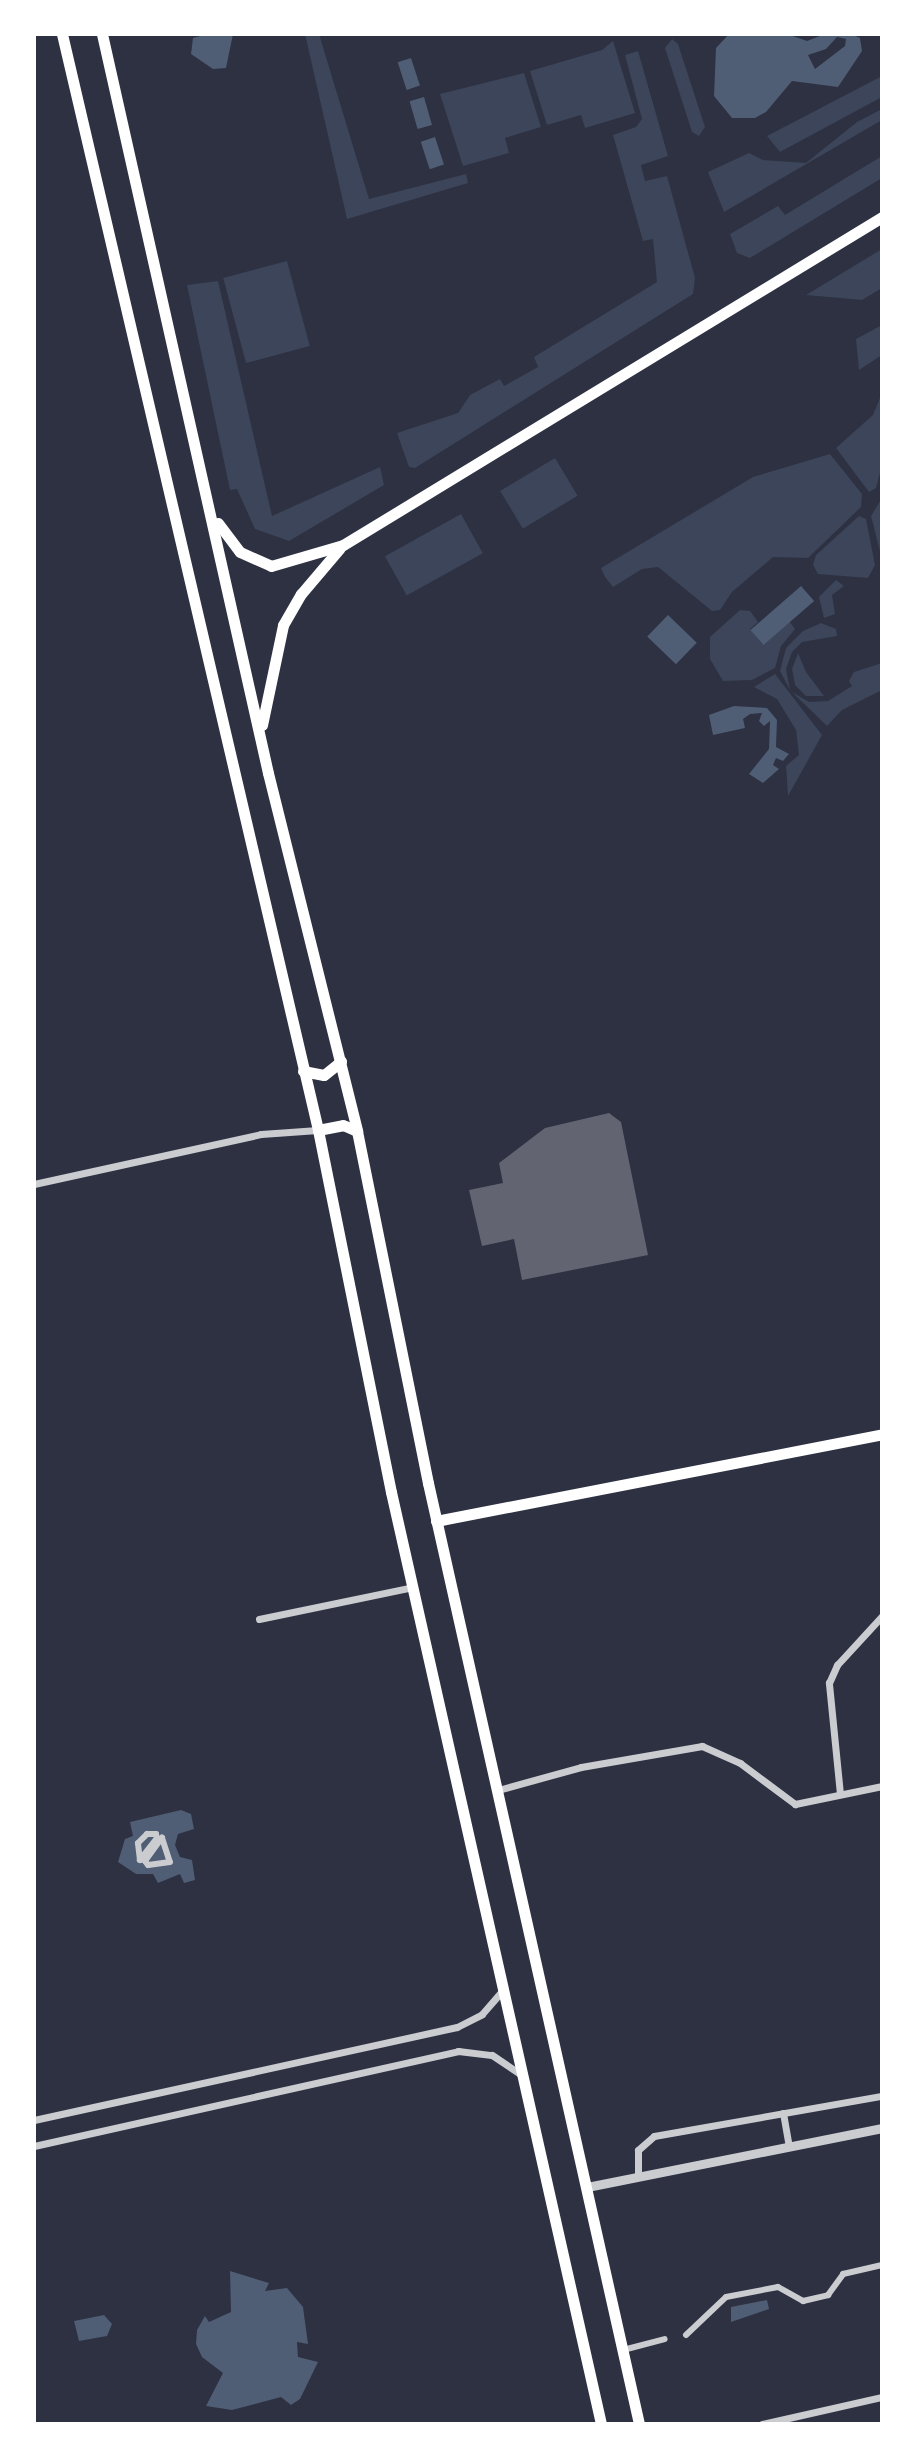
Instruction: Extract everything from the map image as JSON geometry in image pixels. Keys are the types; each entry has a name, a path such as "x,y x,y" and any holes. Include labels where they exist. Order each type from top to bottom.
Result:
{"main road":[{"path":"62,34 318,1130 413,1587 601,2424"},
{"path":"102,34 261,734 357,1131 436,1521 639,2424"},
{"path":"210,508 232,545 261,564 283,566 343,545 882,217"},
{"path":"261,734 283,625 301,594 343,545"},
{"path":"303,1071 324,1075 341,1061"},
{"path":"318,1130 343,1125 357,1131"},
{"path":"436,1521 882,1434"}],"street":[{"path":"34,1184 261,1134 318,1130"},
{"path":"259,1619 413,1587"},
{"path":"840,1794 829,1683 837,1665 882,1616"},
{"path":"498,1790 581,1767 702,1746 740,1763 795,1804 882,1786"},
{"path":"156,1834 145,1853 138,1859 139,1841 156,1834"},
{"path":"158,1841 164,1841 170,1862 148,1865 145,1861 158,1841"},
{"path":"34,2120 457,2027 482,2014 503,1990"},
{"path":"34,2146 458,2051 492,2055 523,2076"},
{"path":"638,2176 638,2150 654,2136 882,2096"},
{"path":"783,2113 789,2146"},
{"path":"587,2187 882,2128"},
{"path":"686,2335 726,2297 778,2287 803,2301 828,2295 843,2274 882,2265"},
{"path":"623,2350 665,2339"},
{"path":"762,2424 882,2397"}],"shaded area":[{"path":"208,34 233,34 226,68 213,69 191,54 193,38"},
{"path":"305,34 319,34 369,199 466,174 468,183 347,219"},
{"path":"729,34 787,34 807,41 825,34 851,34 860,38 862,51 838,87 792,81 766,112 755,118 732,118 714,96 716,48","holes":["837,37 846,39 845,46 815,69 808,55 826,49"]},
{"path":"672,39 678,44 705,127 699,136 692,132 665,48"},
{"path":"613,41 635,113 585,128 581,115 547,125 530,71 602,50"},
{"path":"638,51 668,156 641,165 645,181 667,176 695,278 693,294 415,468 409,467 397,433 458,413 470,395 500,379 504,386 538,367 534,357 657,282 653,239 643,241 613,135 636,127 642,119 625,55"},
{"path":"411,58 420,86 407,90 398,62"},
{"path":"524,73 541,127 505,138 509,153 463,166 440,94"},
{"path":"882,76 882,97 780,152 767,136"},
{"path":"424,97 432,125 418,129 410,101"},
{"path":"882,109 882,120 724,212 708,172 749,153 763,160 806,163 857,122"},
{"path":"435,137 444,165 430,169 421,142"},
{"path":"882,156 882,178 750,258 737,253 730,234 778,206 785,215"},
{"path":"882,249 882,288 862,300 806,295"},
{"path":"287,261 310,346 246,363 223,278"},
{"path":"218,281 272,516 380,467 384,485 289,541 255,529 237,489 230,490 187,285"},
{"path":"882,325 882,355 859,370 856,339"},
{"path":"882,393 882,465 876,488 869,492 836,448 873,415"},
{"path":"830,454 862,494 861,507 808,558 773,557 732,592 720,610 712,611 658,567 642,569 613,587 605,577 601,568 753,477"},
{"path":"555,458 578,496 523,529 500,491"},
{"path":"882,498 882,559 871,516"},
{"path":"461,514 483,553 407,596 385,556"},
{"path":"859,516 866,519 875,565 868,578 818,574 813,565 816,555"},
{"path":"836,580 844,586 832,595 835,614 824,618 819,597"},
{"path":"801,586 814,601 764,645 750,630"},
{"path":"740,610 750,611 758,622 750,629 762,643 789,621 795,629 781,646 775,668 752,680 723,681 710,659 710,637"},
{"path":"668,615 697,643 676,664 647,637"},
{"path":"821,623 836,629 837,636 802,642 792,652 786,669 790,690 780,671 786,648 803,631"},
{"path":"798,653 806,672 824,696 806,696 795,685 792,669"},
{"path":"882,663 882,690 842,710 827,726 792,692 809,702 828,701 852,686 849,681 854,672"},
{"path":"775,674 822,735 788,796 786,766 799,755 796,730 777,699 754,687"},
{"path":"734,706 767,708 777,720 776,747 789,754 783,761 776,758 773,765 779,769 763,783 749,774 769,749 770,721 764,726 759,721 762,713 750,714 743,719 745,728 713,735 709,715"},
{"path":"181,1810 191,1814 194,1829 178,1834 175,1845 180,1857 192,1860 195,1880 184,1883 180,1874 158,1883 153,1874 136,1874 118,1862 125,1839 133,1836 130,1822"},
{"path":"230,2271 269,2283 265,2291 287,2288 303,2307 308,2344 297,2342 298,2357 318,2362 300,2399 291,2405 281,2397 232,2410 206,2406 223,2373 202,2357 196,2344 197,2330 205,2316 209,2322 231,2312"},
{"path":"767,2300 769,2309 731,2322 731,2307"},
{"path":"104,2315 112,2324 107,2336 79,2341 74,2321"}],"building":[{"path":"609,1113 621,1122 648,1255 522,1280 514,1239 482,1246 469,1190 503,1183 499,1163 545,1128"}]}
